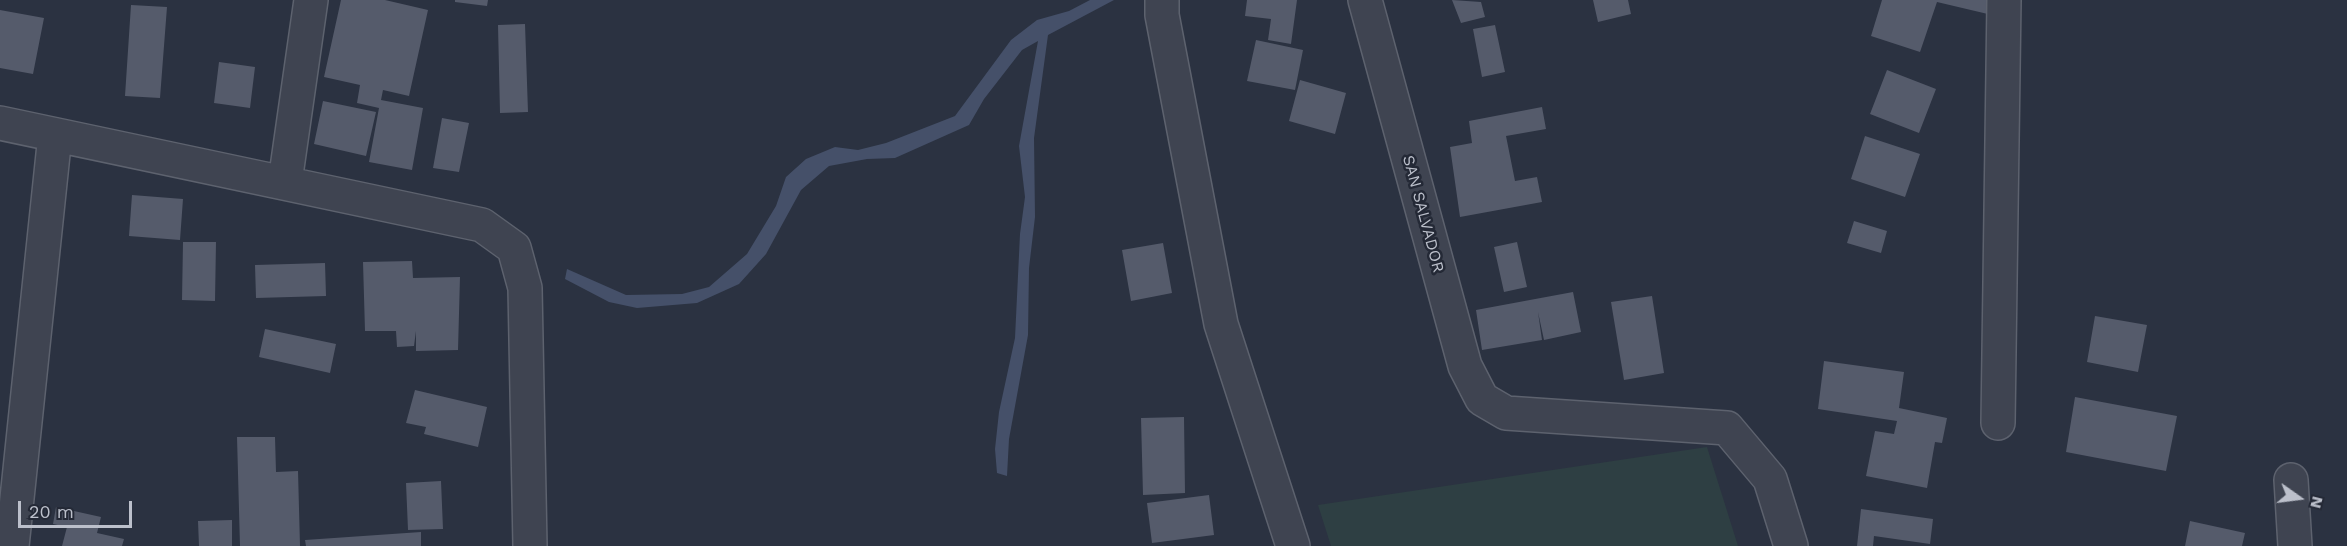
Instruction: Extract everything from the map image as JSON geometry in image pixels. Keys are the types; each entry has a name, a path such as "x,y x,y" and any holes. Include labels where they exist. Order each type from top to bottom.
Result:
{"street":[{"path":"285,182 311,0"},
{"path":"1162,0 1162,15 1221,324 1293,546"},
{"name":"SAN SALVADOR","path":"1365,0 1465,366 1482,399 1506,413 1727,428 1770,479 1791,546"},
{"path":"1998,423 2004,0"},
{"path":"0,123 482,225 514,248 525,288 530,546"},
{"path":"12,546 55,135"},
{"path":"2291,480 2295,546"}],"shaded area":[{"path":"1707,447 1738,546 1331,546 1318,505"}],"water":[{"path":"1090,0 1114,0 1048,35 1034,138 1035,217 1029,268 1028,335 1009,439 1007,476 997,473 995,449 999,412 1015,338 1020,234 1025,197 1019,146 1038,41 1022,50 984,99 969,125 895,158 867,159 829,166 801,190 766,254 739,284 697,303 637,308 609,302 565,279 567,269 626,295 682,294 709,287 747,254 776,206 786,177 806,159 835,147 858,150 886,143 955,116 1011,40 1037,20 1069,11"}],"building":[{"path":"341,0 385,0 428,10 409,96 383,90 381,100 423,108 412,170 369,162 379,108 357,103 360,85 324,77"},
{"path":"455,0 488,0 487,6 455,2"},
{"path":"1247,0 1297,0 1291,44 1268,40 1271,19 1245,16"},
{"path":"1452,0 1481,2 1485,17 1461,23"},
{"path":"1593,0 1628,0 1631,14 1598,22"},
{"path":"1882,0 1995,0 1992,15 1937,2 1920,52 1871,36"},
{"path":"131,5 167,7 160,98 125,96"},
{"path":"0,10 44,18 33,74 0,68"},
{"path":"525,24 528,112 500,113 498,25"},
{"path":"1495,25 1505,72 1482,77 1473,29"},
{"path":"1256,40 1303,50 1295,90 1247,81"},
{"path":"219,62 255,67 250,108 214,103"},
{"path":"1887,70 1936,89 1919,133 1870,114"},
{"path":"1300,80 1346,93 1335,134 1289,121"},
{"path":"323,101 376,112 366,156 314,144"},
{"path":"1542,107 1546,129 1506,136 1515,181 1537,177 1542,202 1460,217 1450,147 1472,143 1469,121"},
{"path":"442,118 469,123 459,172 433,168"},
{"path":"1865,136 1920,154 1905,197 1851,179"},
{"path":"132,195 183,199 180,240 129,236"},
{"path":"1854,221 1887,231 1881,253 1847,243"},
{"path":"183,242 216,242 215,301 182,300"},
{"path":"1517,242 1527,287 1504,292 1494,247"},
{"path":"1163,243 1172,293 1131,301 1122,250"},
{"path":"412,261 413,278 460,277 458,350 416,351 416,331 414,346 397,347 396,331 365,331 363,262"},
{"path":"325,263 326,296 256,298 255,265"},
{"path":"1573,292 1581,332 1544,340 1538,312 1542,340 1482,350 1476,310"},
{"path":"1652,296 1664,373 1624,380 1611,302"},
{"path":"2095,316 2147,325 2138,372 2087,362"},
{"path":"265,329 336,344 330,373 259,357"},
{"path":"1824,361 1904,372 1899,408 1947,418 1942,443 1935,442 1927,488 1866,476 1875,431 1894,434 1897,421 1818,409"},
{"path":"415,390 487,407 478,447 424,434 426,427 406,423"},
{"path":"2075,397 2177,416 2166,471 2066,452"},
{"path":"1184,417 1185,493 1143,495 1141,418"},
{"path":"237,437 275,437 276,472 298,471 300,546 240,546"},
{"path":"441,481 443,529 408,530 406,483"},
{"path":"1209,495 1214,535 1152,543 1147,503"},
{"path":"56,507 101,517 97,533 124,539 122,546 62,546 67,527 53,524"},
{"path":"1861,509 1933,519 1930,544 1874,536 1873,546 1857,546"},
{"path":"232,520 232,546 199,546 198,521"},
{"path":"2190,521 2245,533 2242,546 2185,546"},
{"path":"421,532 421,546 306,546 305,540"}]}
